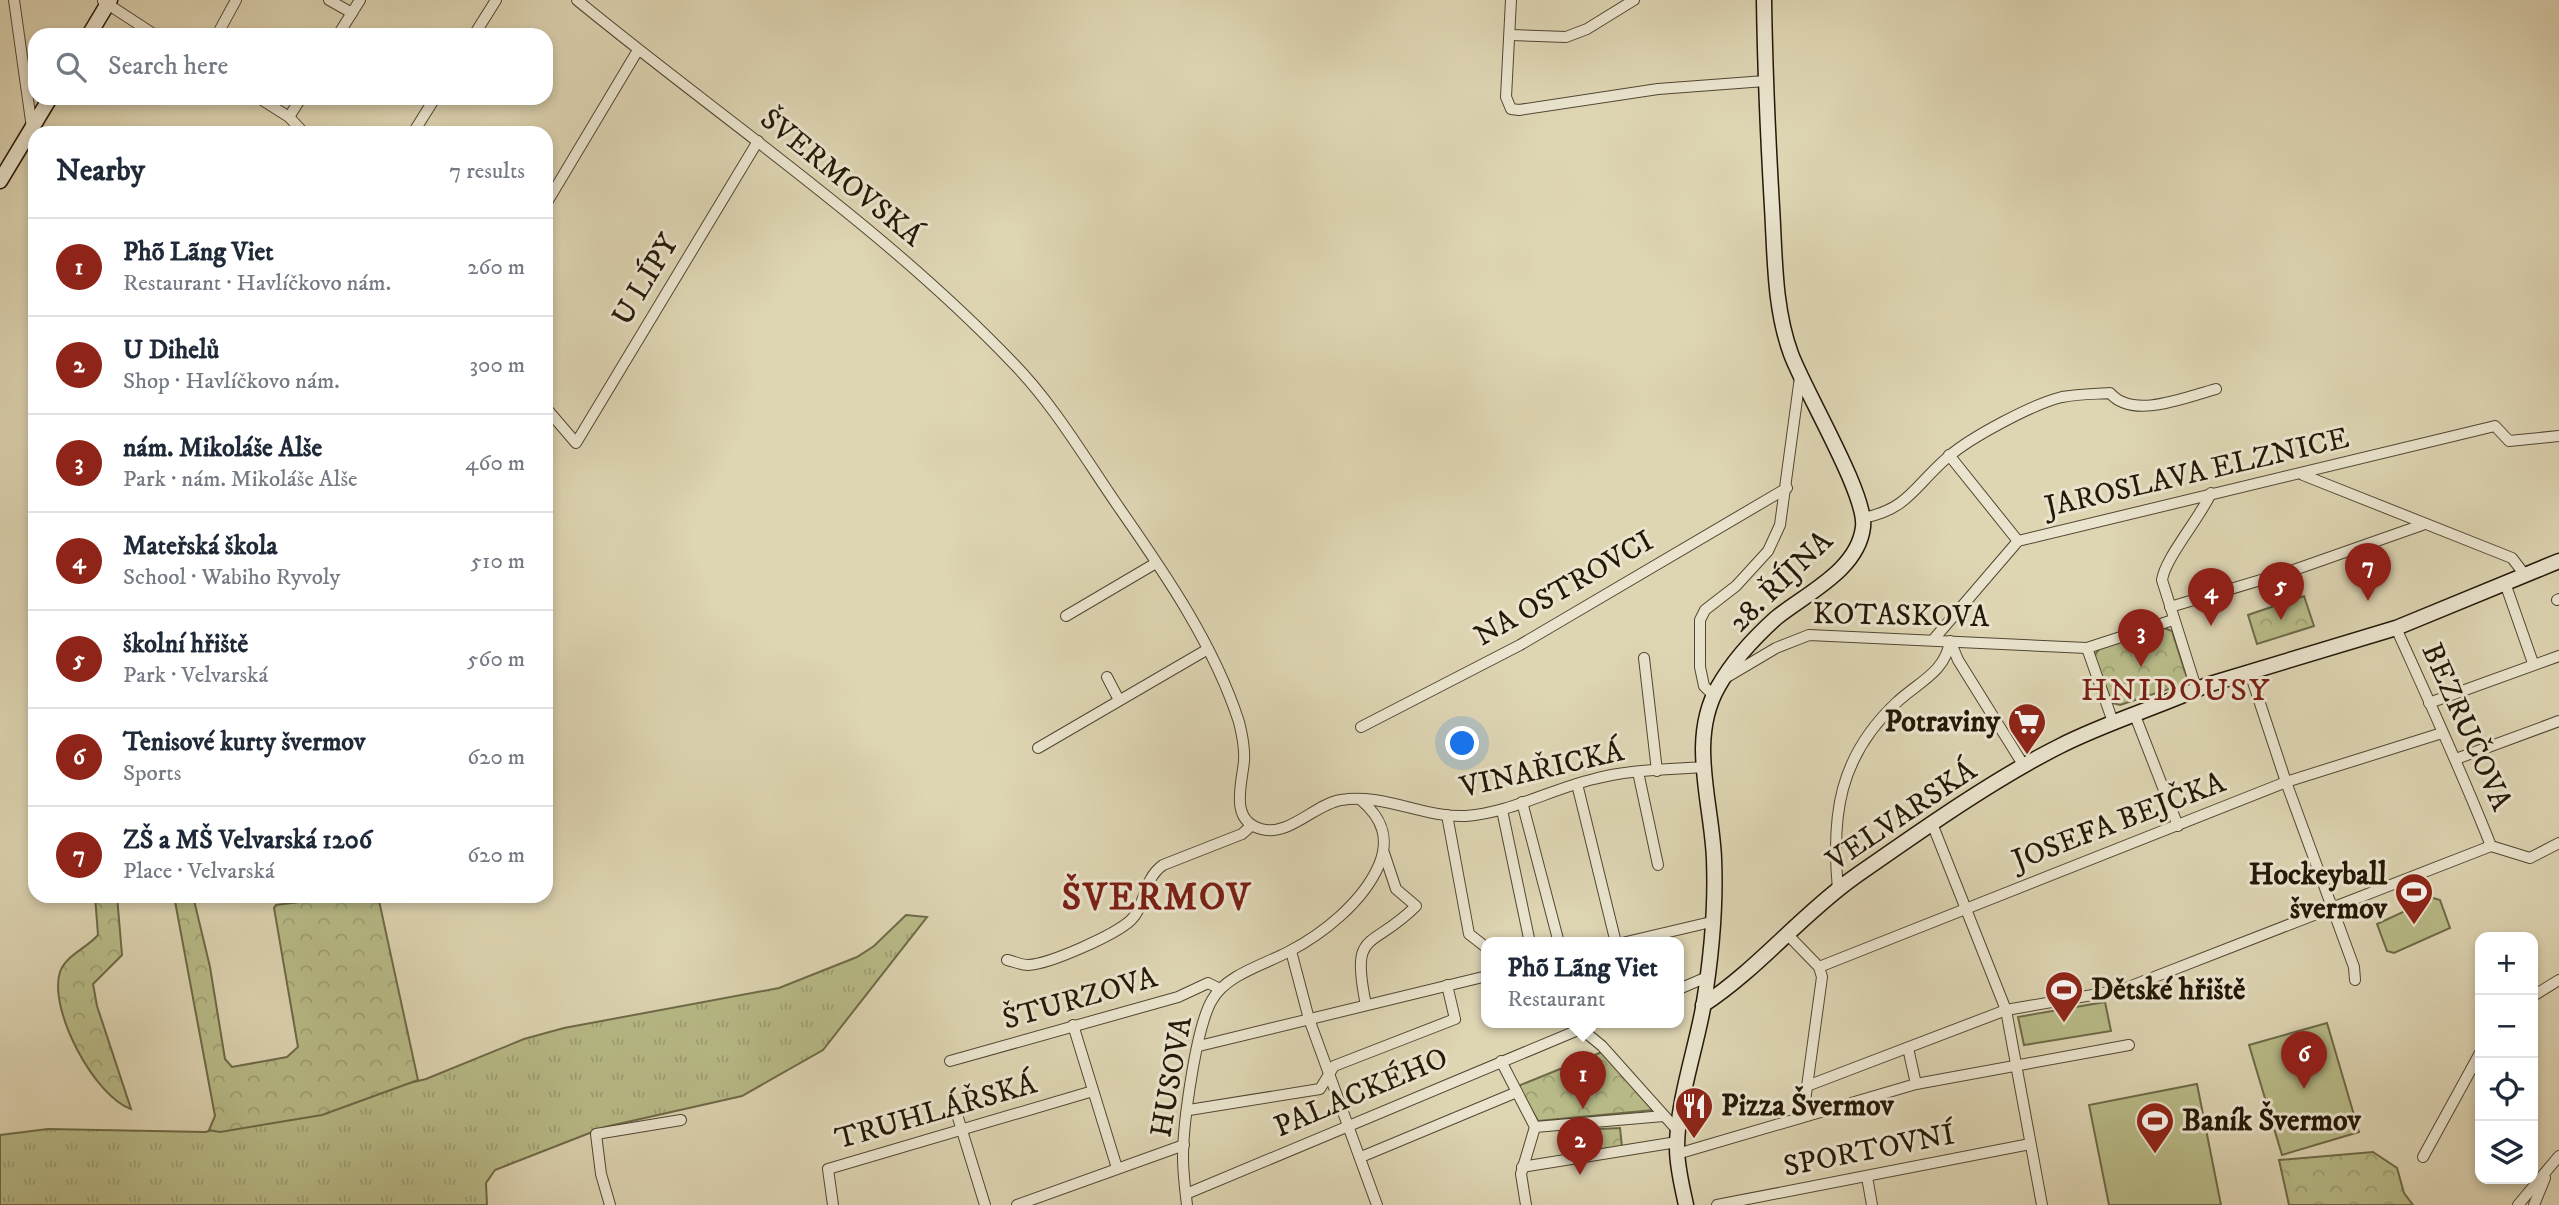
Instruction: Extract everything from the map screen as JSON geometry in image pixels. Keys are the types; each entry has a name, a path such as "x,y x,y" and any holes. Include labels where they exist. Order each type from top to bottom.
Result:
{"main road":[{"name":"28. ŘÍJNA","path":"1686,1205 1677,1142 1703,1005 1712,922 1714,861 1704,767 1706,719 1714,696 1724,679 1763,631 1851,557 1859,542 1863,518 1859,500 1801,376 1783,324 1777,285 1765,81 1764,0"},
{"path":"93,28 106,2"},
{"path":"33,126 46,105"},
{"path":"0,181 28,135"},
{"name":"VELVARSKÁ","path":"1703,1005 1734,985 1838,890 2024,766 2134,713 2195,692 2209,693 2251,676 2378,640 2396,628 2559,561"}],"street":[{"path":"14,0 28,100"},
{"path":"221,28 236,0"},
{"path":"330,0 352,13"},
{"path":"342,28 360,0"},
{"path":"478,28 496,0"},
{"name":"ŠVERMOVSKÁ","path":"577,0 890,245 1016,365 1055,415 1156,564"},
{"path":"1511,0 1506,97 1511,109 1658,89 1765,81"},
{"path":"1510,35 1566,37 1587,29 1634,0"},
{"path":"106,2 145,28"},
{"path":"553,192 638,50"},
{"path":"29,105 32,126"},
{"path":"270,105 297,126"},
{"path":"289,117 297,105"},
{"path":"417,126 431,105"},
{"name":"U LÍPY","path":"553,416 576,443 758,142"},
{"path":"1714,696 1704,685 1700,667 1702,615 1768,551 1780,525 1801,376"},
{"path":"1863,518 1888,513 1898,507 1949,455 2032,407 2063,397 2110,393 2119,404 2134,406 2216,389"},
{"name":"JAROSLAVA ELZNICE","path":"1933,640 2018,541 2211,493 2302,475 2495,426 2508,441 2559,436"},
{"path":"1949,455 2018,541"},
{"path":"2302,475 2422,525 2512,558 2525,575"},
{"name":"NA OSTROVCI","path":"1361,727 1520,645 1787,488"},
{"path":"2195,692 2163,585 2165,569 2201,515 2211,493"},
{"path":"2170,607 2291,571 2422,525"},
{"path":"1007,960 1027,965 1060,956 1113,931 1133,919 1153,872 1163,865 1242,834 1252,825 1244,815 1238,795 1244,762 1243,738 1208,649 1156,564 1066,616"},
{"path":"2505,583 2533,663"},
{"path":"2113,722 2087,648 2174,620"},
{"name":"BEZRUČOVA","path":"2396,628 2456,759 2491,846"},
{"name":"KOTASKOVA","path":"1724,679 1776,648 1809,635 2087,648"},
{"path":"1950,641 1958,660 2024,766"},
{"path":"1838,890 1835,834 1840,795 1852,761 1878,720 1946,660 1950,641"},
{"path":"1038,748 1208,649"},
{"path":"2429,703 2533,663 2559,656"},
{"path":"1644,658 1657,771"},
{"path":"2251,676 2286,782 2354,967 2355,980"},
{"path":"1107,677 1119,700"},
{"path":"2134,713 2178,826"},
{"path":"2456,759 2559,721"},
{"name":"JOSEFA BEJČKA","path":"1819,967 2286,782 2442,733"},
{"name":"VINAŘICKÁ","path":"1252,825 1269,830 1280,828 1327,804 1360,800 1391,801 1447,815 1466,816 1502,810 1577,784 1638,772 1704,767"},
{"path":"1638,772 1658,865"},
{"path":"1577,784 1615,937"},
{"path":"1360,800 1381,821 1384,853 1396,890 1416,906 1372,939 1360,954 1359,968 1366,1005"},
{"path":"1522,802 1557,937"},
{"path":"1502,810 1529,937"},
{"path":"1447,815 1469,934 1481,943"},
{"path":"1933,826 2006,1010 2042,1205"},
{"path":"1807,1087 2006,1010 2121,990 2491,846 2529,858 2559,843"},
{"name":"HUSOVA","path":"1186,1205 1184,1145 1206,1013 1220,989 1291,951 1345,911 1375,874 1384,853"},
{"path":"1648,937 1712,922"},
{"path":"1788,935 1819,967 1822,977 1803,1116"},
{"path":"1291,951 1309,1019 1377,1205"},
{"path":"1199,1046 1481,977"},
{"path":"1684,987 1707,977"},
{"path":"2535,995 2559,980"},
{"name":"ŠTURZOVA","path":"950,1061 1178,997 1208,983 1220,989"},
{"path":"1189,1110 1320,1089 1334,1066 1455,1019 1447,985"},
{"path":"1073,1025 1117,1168"},
{"name":"PALACKÉHO","path":"1186,1194 1501,1061 1572,1028"},
{"path":"1581,1028 1628,1072 1664,1116 1677,1142"},
{"path":"1522,1167 1677,1142 1803,1116 1916,1084 2129,1045"},
{"path":"1908,1048 1916,1084"},
{"path":"2423,1157 2477,1058"},
{"path":"1501,1061 1535,1127 1522,1167 1526,1205"},
{"name":"TRUHLÁŘSKÁ","path":"833,1205 828,1169 1093,1091"},
{"path":"1360,1157 1517,1092"},
{"path":"955,1108 985,1205"},
{"path":"1535,1127 1664,1116"},
{"path":"610,1205 601,1174 596,1134 681,1120"},
{"name":"SPORTOVNÍ","path":"1717,1205 2030,1144"},
{"path":"1018,1205 1184,1145"},
{"path":"2518,1205 2559,1156"},
{"path":"2534,1205 2549,1168"},
{"path":"1867,1177 1872,1205"}],"green space":[{"path":"2304,596 2314,626 2257,644 2248,615"},
{"path":"2164,628 2172,631 2187,678 2181,685 2120,705 2112,703 2094,656 2100,648"},
{"name":"Hockeyball švermov","path":"2433,898 2440,900 2450,928 2394,953 2387,951 2377,924"},
{"path":"96,903 118,903 122,955 93,984 97,1006 131,1109 117,1101 89,1070 67,1028 61,1007 58,988 63,966 98,935"},
{"path":"175,903 195,903 210,967 225,1059 232,1067 287,1057 298,1047 274,908 276,905 380,903 418,1080 322,1115 220,1132 209,1130 215,1116"},
{"path":"906,915 927,917 823,1050 742,1096 605,1127 495,1170 486,1183 487,1205 0,1205 0,1135 48,1129 205,1132 426,1079 524,1039 564,1028 779,988 857,957 874,946"},
{"name":"Dětské hřiště","path":"2105,1002 2111,1031 2024,1045 2018,1017"},
{"path":"2327,1023 2359,1132 2282,1155 2249,1045"},
{"path":"1602,1052 1654,1110 1538,1121 1518,1086"},
{"name":"Baník Švermov","path":"2197,1084 2221,1205 2109,1205 2089,1105"},
{"path":"1620,1128 1622,1147 1582,1153 1579,1130"},
{"path":"2373,1152 2397,1168 2404,1193 2413,1205 2289,1205 2279,1160"}],"place":[{"name":"ZŠ a MŠ Velvarská 1206","path":"2368,601"},
{"name":"školní hřiště","path":"2281,620"},
{"name":"Mateřská škola","path":"2211,626"},
{"name":"nám. Mikoláše Alše","path":"2141,667"},
{"name":"Potraviny","path":"2027,756"},
{"name":"Hockeyball švermov","path":"2414,926"},
{"name":"Dětské hřiště","path":"2064,1024"},
{"name":"Tenisové kurty švermov","path":"2304,1089"},
{"name":"Phõ Lãng Viet","path":"1583,1109"},
{"name":"Pizza Švermov","path":"1694,1140"},
{"name":"Baník Švermov","path":"2155,1155"},
{"name":"U Dihelů","path":"1580,1175"}],"district":[{"name":"HNIDOUSY","path":"2176,691"},
{"name":"ŠVERMOV","path":"1157,898"}]}
